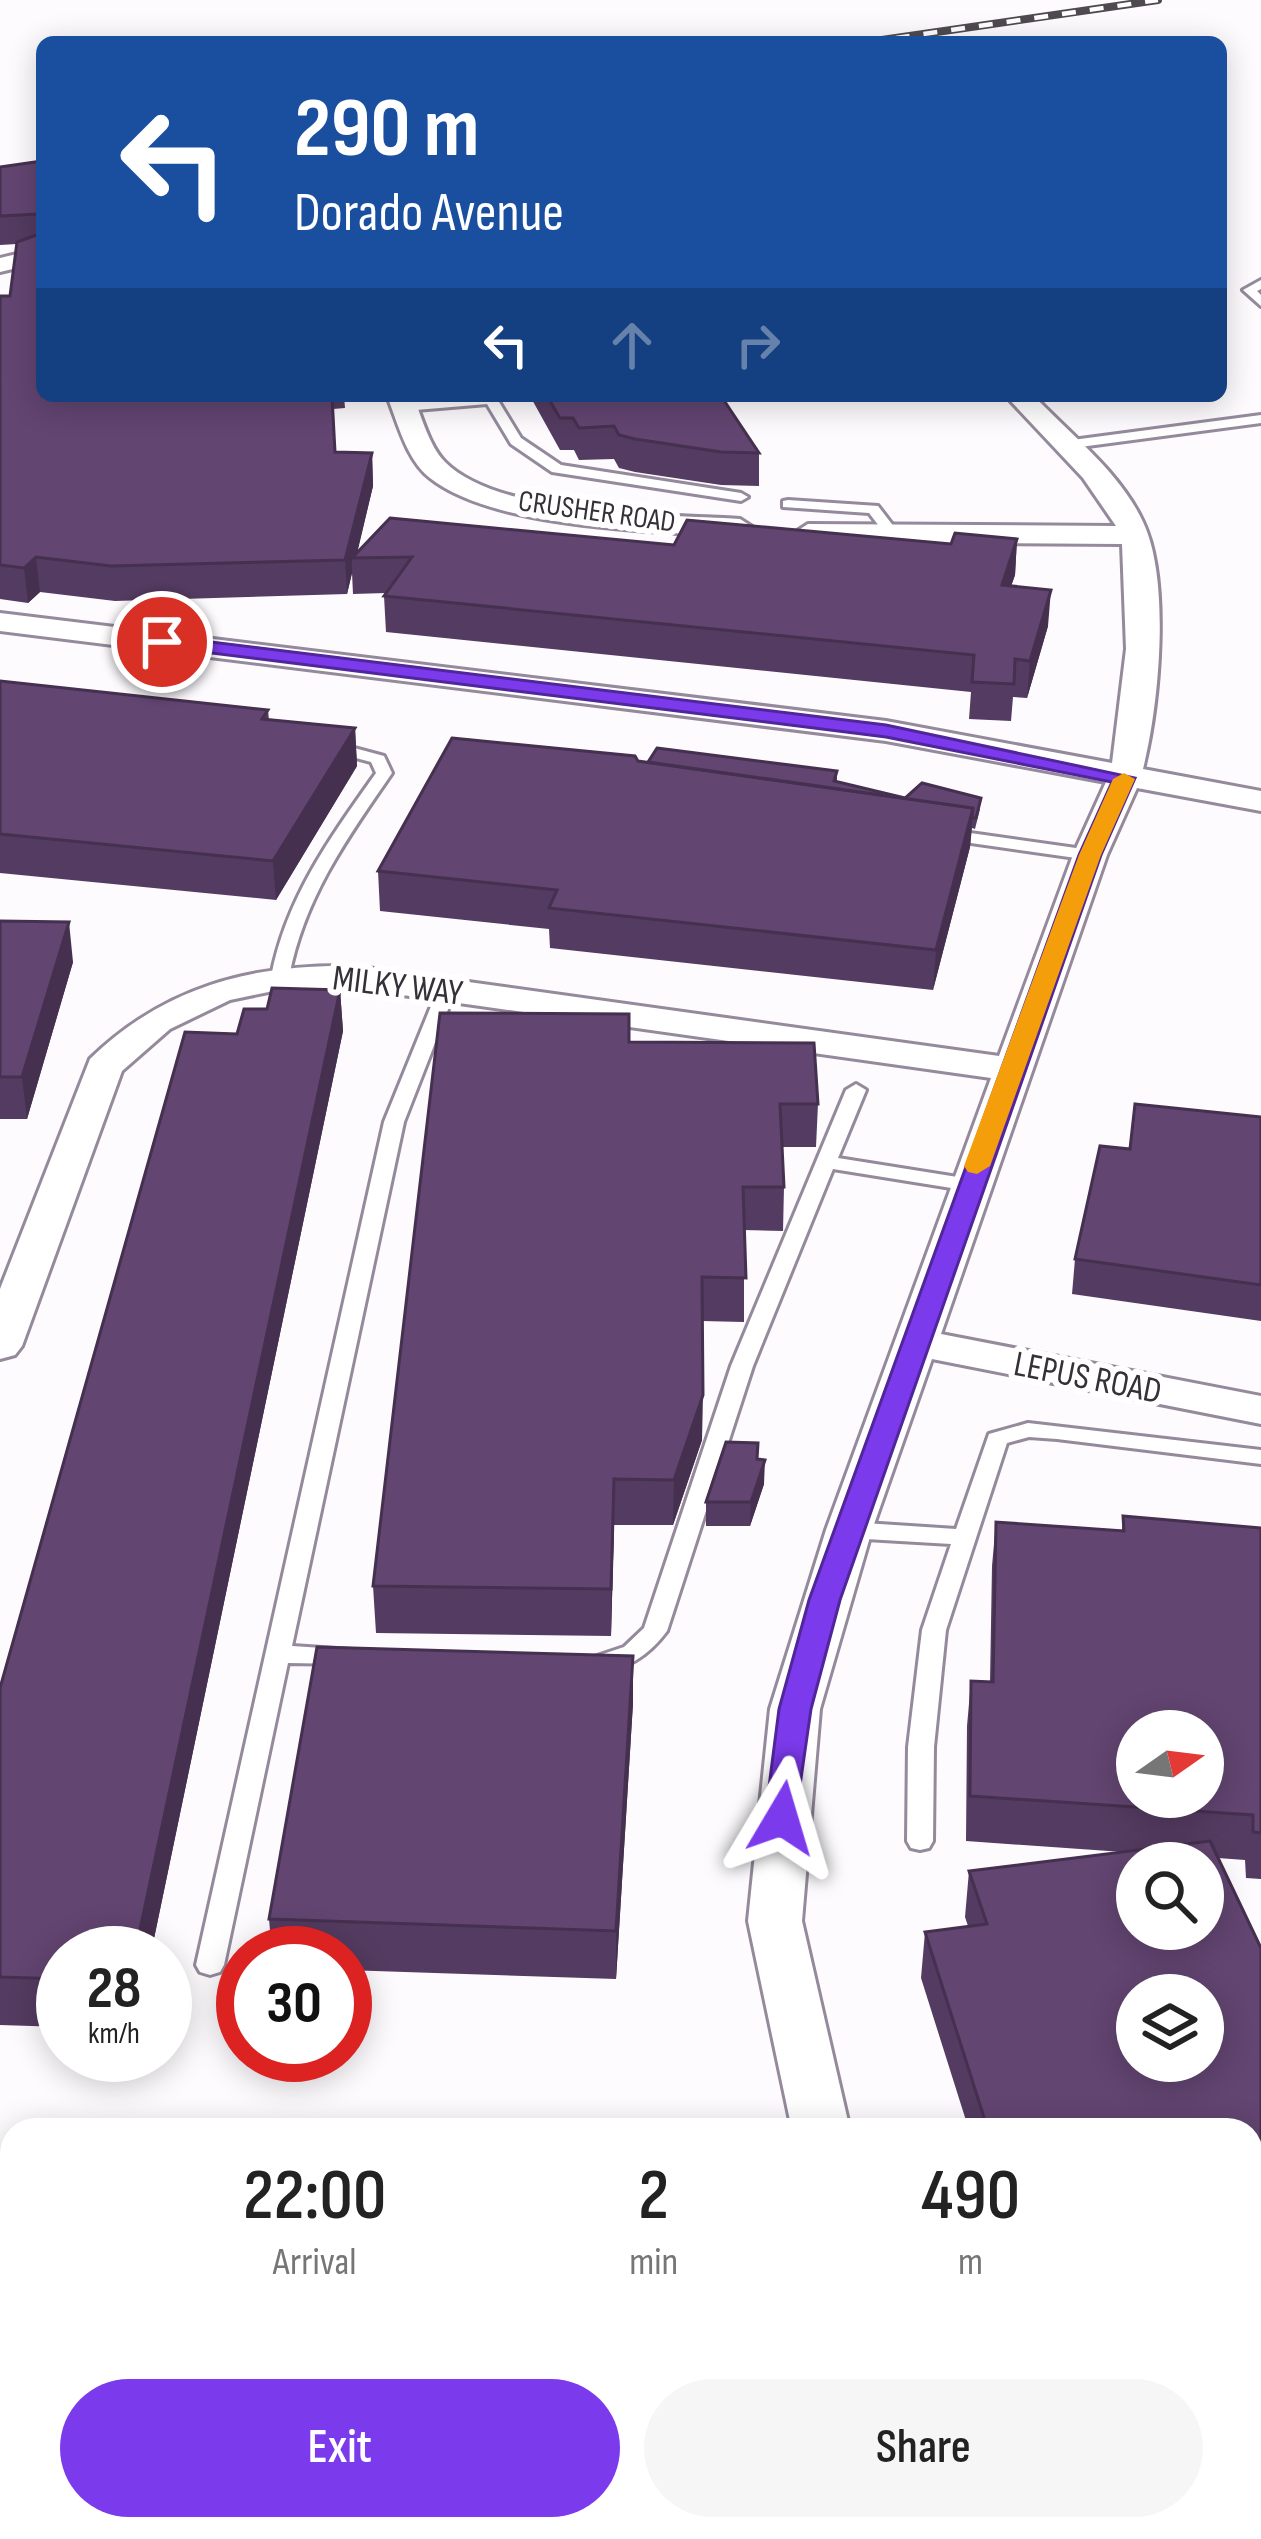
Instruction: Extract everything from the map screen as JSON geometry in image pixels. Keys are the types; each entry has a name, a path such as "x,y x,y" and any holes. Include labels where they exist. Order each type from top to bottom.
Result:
{"street":[{"path":"0,266 36,257"},
{"name":"CRUSHER ROAD","path":"402,402 429,460 458,484 512,501 615,518 778,522 894,536 1136,535"},
{"path":"818,2118 775,1921 795,1709 849,1530 914,1342 1090,855 1127,766 1141,645 1136,535 1112,496 1025,402"},
{"path":"0,622 886,731 1127,766 1261,774"},
{"path":"1127,766 1261,801"},
{"name":"MILKY WAY","path":"0,1346 104,1067 125,1043 177,1006 280,976 352,976 1012,1069"},
{"name":"LEPUS ROAD","path":"914,1342 1261,1410"}],"lane":[{"path":"1261,284 1249,290 1261,302"},
{"path":"492,402 516,441 557,469 741,497"},
{"path":"1065,445 1261,419"},
{"path":"280,976 285,938 299,898 383,773 378,759 358,750 313,744"},
{"path":"926,832 1090,855"},
{"path":"211,1965 394,1121 447,989"},
{"path":"587,1663 610,1664 633,1653 655,1631 742,1366 856,1090"},
{"path":"826,1162 970,1185"},
{"path":"920,1841 920,1747 934,1630 998,1439 1028,1430 1261,1457"},
{"path":"849,1530 967,1537"},
{"path":"279,1654 374,1657"}],"building":[{"path":"36,162 36,214 0,216 0,167"},
{"path":"36,235 36,402 332,402 335,452 372,453 345,560 111,566 36,557 24,568 0,565 0,296 10,296 17,242"},
{"path":"551,402 725,402 759,453 635,439 619,435 614,426 579,428 573,418 560,418"},
{"path":"390,518 674,545 687,520 951,544 955,533 1017,539 1002,585 1051,590 1030,661 1015,659 1014,684 972,682 974,655 384,596 412,557 352,558"},
{"path":"0,681 268,710 262,719 355,728 273,861 0,834"},
{"path":"452,738 635,756 638,761 973,808 936,950 549,908 557,890 378,871"},
{"path":"657,748 837,771 834,781 905,798 922,783 981,798 976,818 972,818 973,808 648,762"},
{"path":"0,921 69,922 22,1077 0,1077"},
{"path":"272,988 340,990 141,1926 36,1926 36,1978 0,1977 0,1688 185,1032 237,1034 244,1009 267,1009"},
{"path":"440,1013 629,1014 629,1042 814,1043 818,1104 780,1104 784,1187 743,1187 746,1278 702,1277 703,1395 674,1480 614,1479 611,1589 373,1586"},
{"path":"1135,1104 1261,1117 1261,1285 1075,1259 1100,1146 1130,1149"},
{"path":"726,1442 758,1443 757,1459 765,1460 751,1502 706,1502"},
{"path":"1123,1516 1261,1528 1261,1833 1253,1832 1253,1815 1224,1813 1224,1710 1116,1710 1116,1806 970,1796 971,1681 993,1682 996,1522 1124,1531"},
{"path":"317,1647 633,1656 616,1931 269,1919"},
{"path":"1116,1853 1116,1950 1224,1950 1224,1870 1261,1948 1261,2118 984,2118 925,1932 987,1924 969,1871"}],"railway":[{"path":"909,36 1158,0"}],"slow traffic":[{"path":"977,1166 1090,855 1124,779"}],"route":[{"path":"162,642 886,731 1124,778 1090,855 825,1600 795,1709 782,1818"}]}
